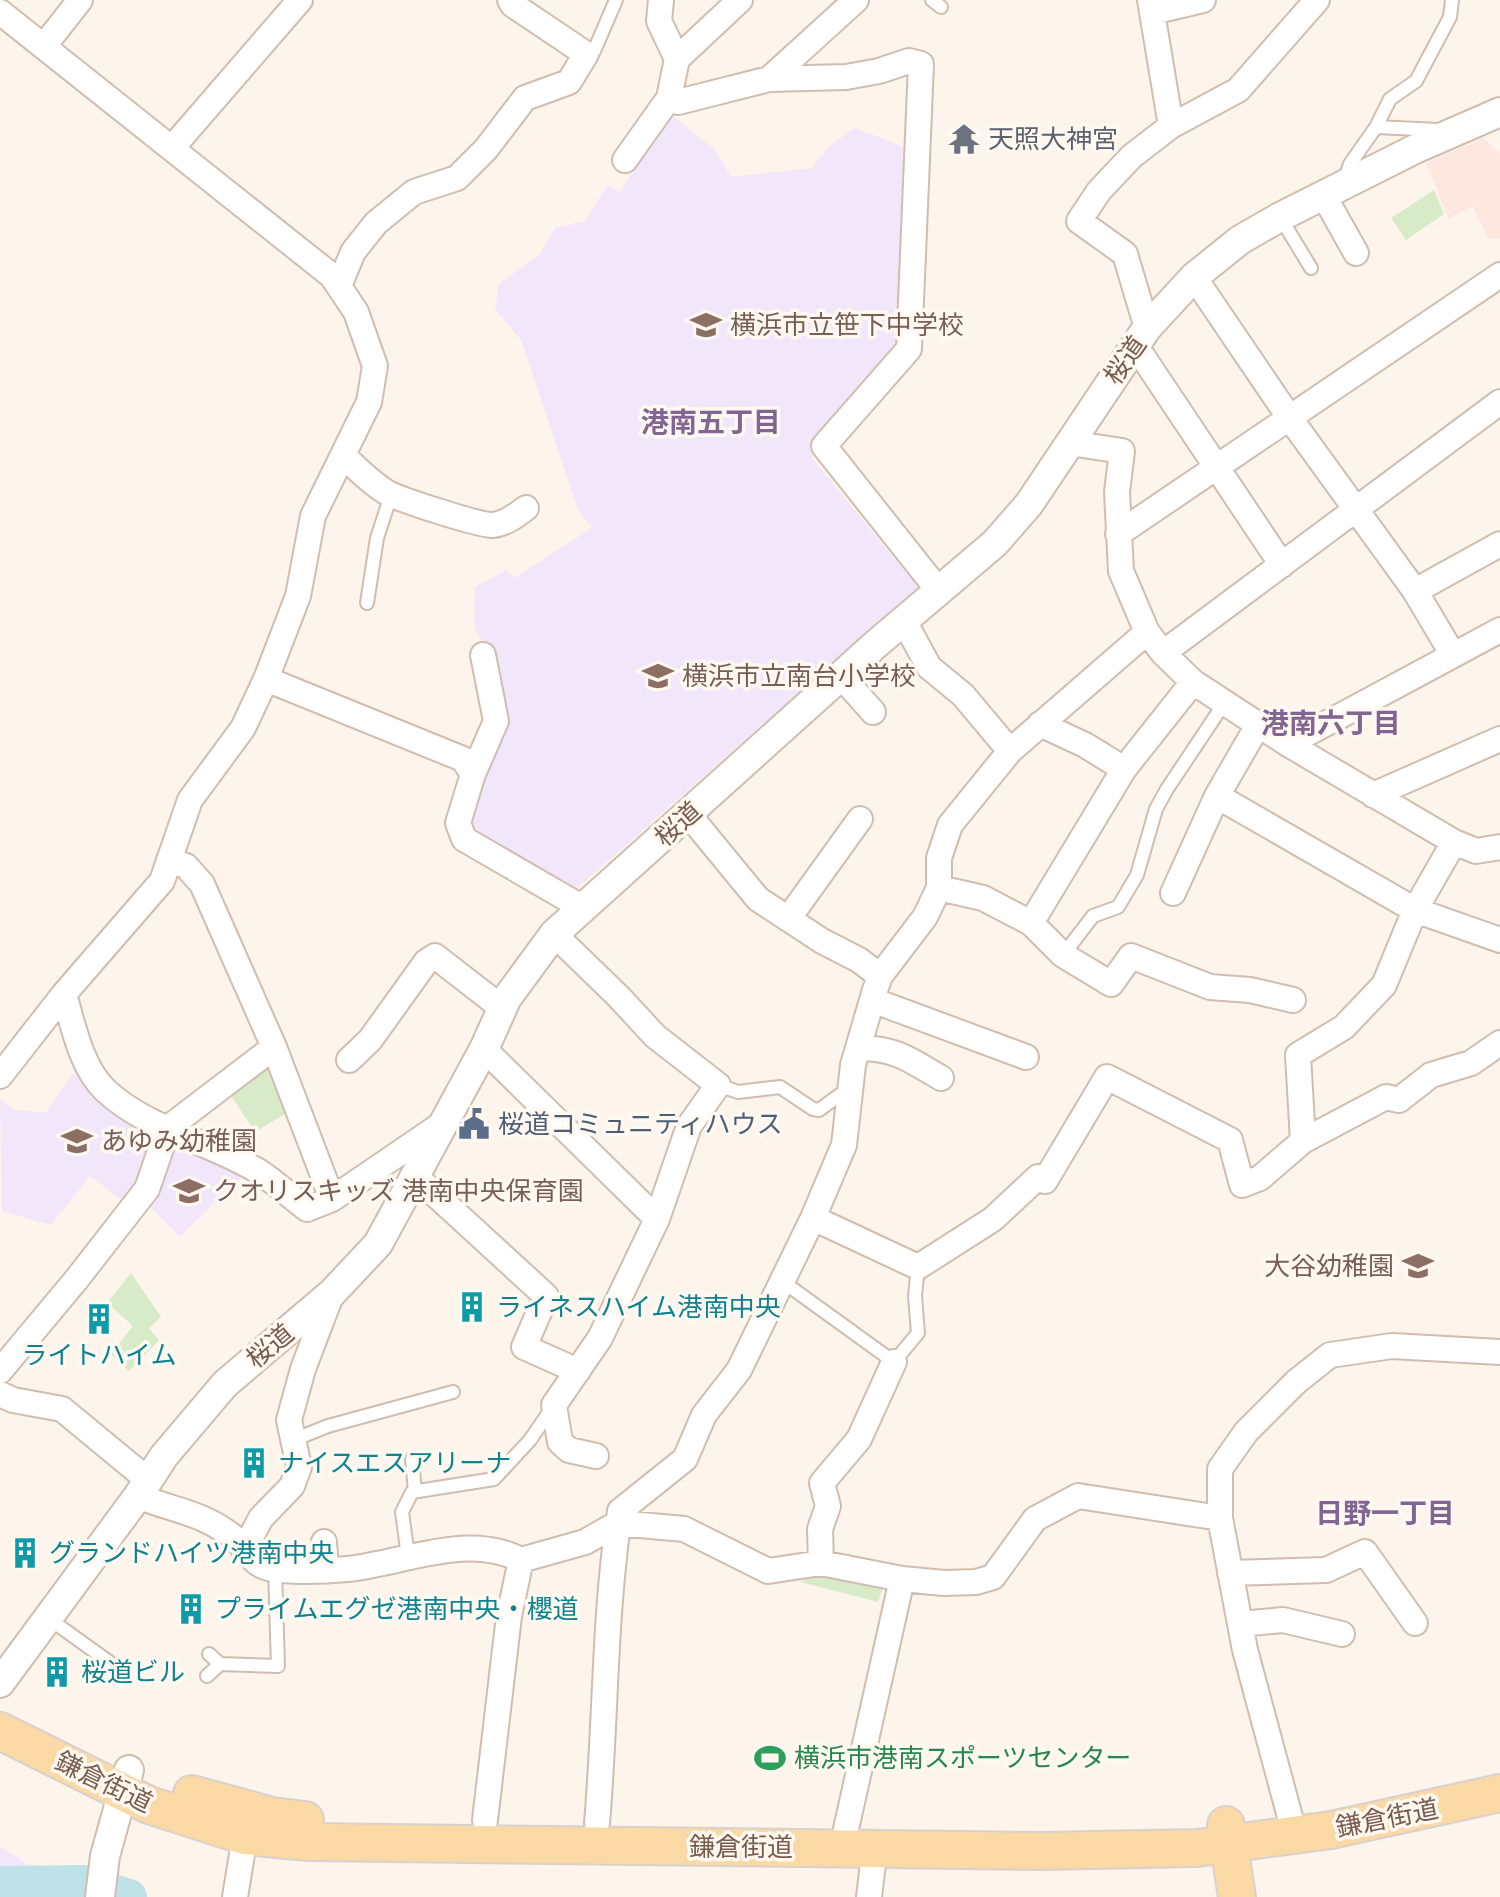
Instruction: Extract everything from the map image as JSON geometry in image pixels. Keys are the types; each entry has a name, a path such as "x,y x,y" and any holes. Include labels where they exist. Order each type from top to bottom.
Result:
{"main road":[{"name":"鎌倉街道","path":"0,1710 125,1781 149,1805 245,1836 341,1842 754,1848 860,1838"},
{"name":"鎌倉街道","path":"0,1731 125,1781 155,1782 211,1801 272,1816 338,1824 485,1820 754,1829 1044,1851 1197,1848 1228,1834 1290,1817 1411,1797 1500,1771"},
{"name":"鎌倉街道","path":"1228,1834 1345,1827 1500,1793"},
{"path":"1228,1834 1237,1897"}],"street":[{"path":"44,46 80,0"},
{"path":"172,148 300,0"},
{"path":"339,286 353,252 376,223 414,192 457,178 486,149 525,98 569,82 586,54 510,0"},
{"path":"661,0 659,21 677,59"},
{"path":"625,160 669,98 677,59 740,0"},
{"path":"769,79 856,0"},
{"path":"1171,126 1151,6 1203,0"},
{"path":"1282,565 1216,467 1141,336 1125,254 1079,221 1099,191 1132,156 1171,126 1238,90 1317,0"},
{"path":"0,1076 64,994 162,881 190,800 243,728 298,596 313,516 369,402 375,366 356,312 332,276 1,14"},
{"path":"669,98 678,102 769,79 846,77 909,61 921,64 909,349 824,446 939,591"},
{"name":"桜道","path":"0,1683 164,1456 225,1384 332,1293 378,1244 484,1049 502,1008 554,934 841,676 995,543 1029,504 1141,336 1194,277 1240,240 1280,217 1500,112"},
{"path":"1333,192 1356,253"},
{"path":"1118,534 1500,275"},
{"path":"1194,277 1289,417 1415,591 1453,655"},
{"path":"1163,653 1500,402"},
{"path":"1070,443 1122,451 1117,492 1121,571 1147,632 1163,653 1193,682 1288,744 1454,842 1476,851 1500,847"},
{"path":"343,455 391,495 475,523 494,525 513,518 526,508"},
{"path":"1415,591 1500,544"},
{"path":"904,621 929,667 963,695 1010,751"},
{"path":"1288,744 1500,630"},
{"path":"597,1823 607,1624 620,1511 685,1459 704,1415 739,1370 813,1218 844,1145 853,1065 880,976 925,917 939,888 939,858 950,825 1010,751 1147,632"},
{"path":"483,655 496,721 473,774 458,823 464,839 583,908"},
{"path":"841,676 873,712"},
{"path":"266,679 463,759 473,774"},
{"path":"1031,923 1124,769 1193,682"},
{"path":"1040,724 1085,745 1124,769"},
{"path":"1173,893 1217,796 1258,725"},
{"path":"1373,795 1500,739"},
{"path":"1217,796 1415,910 1500,940"},
{"path":"689,815 758,899 880,976"},
{"path":"788,919 860,819"},
{"path":"1303,1141 1298,1055 1344,1027 1384,985 1415,910 1454,842"},
{"path":"169,860 186,866 202,884 274,1047 332,1199"},
{"path":"939,888 983,898 1031,923 1063,955 1111,984 1131,956 1210,987 1250,990 1293,1000"},
{"path":"554,934 655,1036 718,1085 689,1126 657,1219 600,1338 554,1405 560,1442 569,1450 596,1456"},
{"path":"349,1060 370,1040 426,962 435,956 502,1008"},
{"path":"64,994 79,1044 104,1089 135,1111 257,1171 307,1209 332,1199 442,1124"},
{"path":"872,1000 1026,1057"},
{"path":"813,1218 918,1267 993,1219 1038,1177 1045,1181 1107,1077 1230,1140 1242,1185 1260,1178 1303,1141 1386,1097 1399,1100 1431,1075 1471,1063 1500,1043"},
{"path":"0,1371 147,1189 168,1128 274,1047"},
{"path":"858,1048 897,1052 941,1078"},
{"path":"484,1049 657,1219"},
{"path":"414,1175 546,1296 524,1347 578,1371"},
{"path":"244,1550 261,1518 292,1486 299,1467 289,1420 303,1369 332,1293"},
{"path":"1290,1817 1240,1624 1220,1518 1220,1469 1246,1432 1296,1382 1330,1355 1392,1346 1500,1352"},
{"path":"821,1563 820,1529 828,1506 822,1483 859,1439 894,1362"},
{"path":"0,1394 13,1400 62,1409 143,1488 204,1517 232,1535 258,1565 275,1569 348,1569 408,1556 487,1548 503,1550 521,1560 585,1542 618,1523 684,1529 768,1571 821,1563 902,1579 976,1582 993,1577 1035,1519 1078,1496 1220,1518"},
{"path":"976,1582 1020,1511"},
{"path":"324,1542 326,1569"},
{"path":"1230,1573 1326,1570 1365,1552 1415,1623"},
{"path":"485,1820 509,1616 521,1560"},
{"path":"869,1897 860,1838 902,1579"},
{"path":"1240,1624 1283,1620 1342,1634"},
{"path":"100,1897 104,1867 125,1781"},
{"path":"235,1897 245,1836"}],"lane":[{"path":"586,54 594,51 616,0"},
{"path":"1333,192 1376,127 1390,99 1416,81 1450,17 1452,0"},
{"path":"1376,127 1431,131 1461,128"},
{"path":"1280,217 1311,268"},
{"path":"367,603 377,538 391,495"},
{"path":"1063,955 1093,916 1118,907 1137,875 1156,809 1225,702"},
{"path":"718,1085 738,1092 780,1087 819,1110 852,1087"},
{"path":"782,1281 894,1362 918,1333 915,1296 918,1267"},
{"path":"293,1440 328,1426 453,1392"},
{"path":"415,1491 494,1479 530,1440 554,1405"},
{"path":"408,1556 402,1512 415,1491 412,1459"},
{"path":"209,1654 220,1664 278,1666 275,1569"},
{"path":"48,1618 112,1664"},
{"path":"207,1676 220,1664"}],"shaded area":[{"path":"672,115 714,149 731,177 812,168 829,146 855,128 915,151 903,345 820,437 812,458 918,587 573,892 474,838 467,825 495,659 474,628 475,587 506,570 514,578 592,528 578,509 521,340 495,309 499,284 540,254 555,228 585,221 607,186 620,192 668,116"},
{"path":"1484,138 1500,154 1500,238 1488,238 1472,206 1448,219 1426,163"},
{"name":"あゆみ幼稚園","path":"81,1063 159,1130 138,1187 127,1204 90,1176 51,1225 2,1211 0,1099 15,1110 45,1113"},
{"name":"クオリスキッズ 港南中央保育園","path":"172,1139 243,1175 180,1237 143,1200"},
{"path":"0,1846 25,1862 26,1874 0,1875"}],"green space":[{"path":"1434,190 1444,214 1406,240 1391,218"},
{"path":"267,1061 288,1112 255,1132 230,1094"},
{"path":"131,1273 161,1317 149,1328 159,1340 129,1371 111,1354 133,1326 107,1303"},
{"path":"823,1572 886,1580 878,1602 800,1582"}],"waterway":[{"path":"0,1884 84,1883 129,1897"}],"place":[{"name":"天照大神宮","path":"964,139"},
{"name":"横浜市立笹下中学校","path":"706,325"},
{"name":"横浜市立南台小学校","path":"658,676"},
{"name":"桜道コミュニティハウス","path":"474,1124"},
{"name":"あゆみ幼稚園","path":"77,1141"},
{"name":"クオリスキッズ 港南中央保育園","path":"189,1191"},
{"name":"大谷幼稚園","path":"1418,1266"},
{"name":"ライネスハイム港南中央","path":"472,1307"},
{"name":"ライトハイム","path":"99,1319"},
{"name":"ナイスエスアリーナ","path":"254,1463"},
{"name":"グランドハイツ港南中央","path":"25,1553"},
{"name":"プライムエグゼ港南中央・櫻道","path":"191,1609"},
{"name":"桜道ビル","path":"57,1672"},
{"name":"横浜市港南スポーツセンター","path":"770,1758"}],"district":[{"name":"港南五丁目","path":"711,422"},
{"name":"港南六丁目","path":"1331,723"},
{"name":"日野一丁目","path":"1385,1513"}]}
